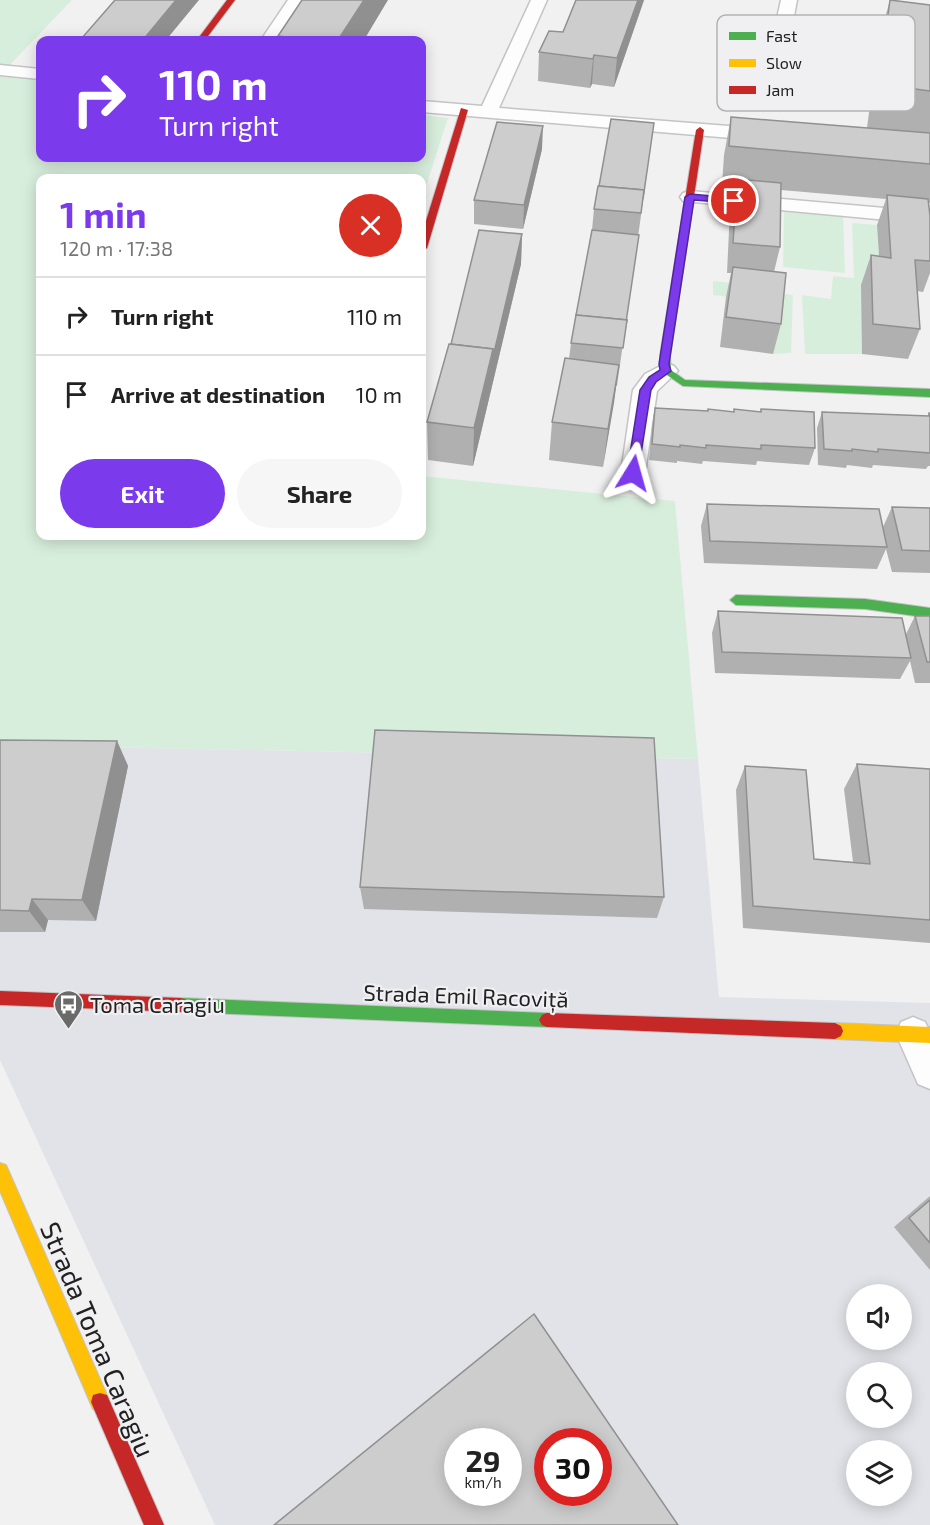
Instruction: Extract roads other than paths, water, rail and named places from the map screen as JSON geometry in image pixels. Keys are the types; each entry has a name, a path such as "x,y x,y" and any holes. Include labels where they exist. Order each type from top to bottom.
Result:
{"street":[{"path":"204,36 231,0"},
{"path":"272,36 296,0"},
{"path":"488,112 516,55 539,0"},
{"path":"786,15 789,0"},
{"path":"0,70 36,74"},
{"path":"426,107 792,137"},
{"path":"426,235 464,110"},
{"path":"700,130 664,364 666,371 683,383 930,393"},
{"path":"690,197 930,218"},
{"path":"633,473 645,390 652,379 666,371"},
{"path":"736,600 865,604 930,613"},
{"name":"Strada Emil Racoviță","path":"0,998 921,1035"},
{"path":"921,1035 930,1072"},
{"name":"Strada Toma Caragiu","path":"0,1171 153,1525"}],"place":[{"name":"Toma Caragiu","path":"69,1030"}]}
